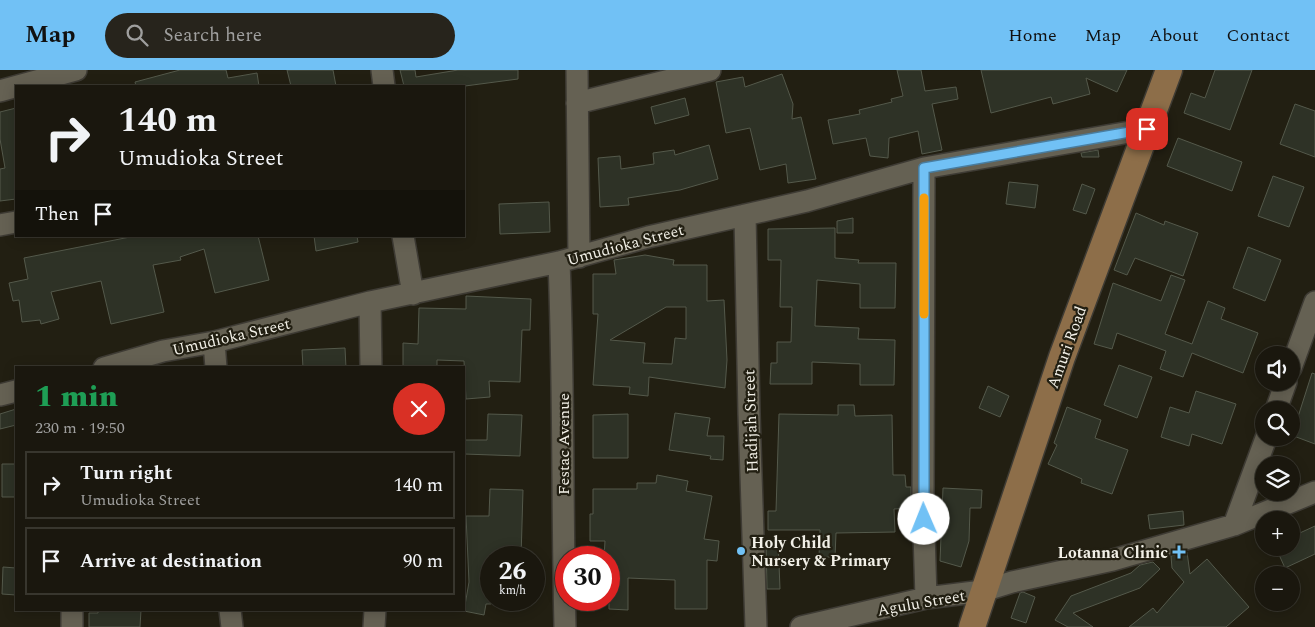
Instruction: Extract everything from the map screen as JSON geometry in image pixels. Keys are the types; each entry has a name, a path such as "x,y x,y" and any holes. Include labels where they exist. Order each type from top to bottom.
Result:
{"main road":[{"name":"Amuri Road","path":"972,627 982,591 1062,357 1170,70"}],"street":[{"path":"22,85 76,70"},
{"path":"382,70 384,85"},
{"name":"Festac Avenue","path":"565,627 562,528 564,379 577,70"},
{"path":"577,103 710,70"},
{"path":"0,91 15,87"},
{"name":"Umudioka Street","path":"111,366 163,351 214,342 370,302 569,259 648,237 746,215 924,168 1147,129"},
{"path":"924,168 923,500 926,598"},
{"name":"Hadijah Street","path":"746,215 749,414 756,627"},
{"path":"0,225 15,222"},
{"path":"403,237 413,294"},
{"path":"370,302 371,366"},
{"path":"1299,346 1315,302"},
{"path":"214,342 216,366"},
{"path":"0,395 15,391"},
{"path":"1234,526 1263,446"},
{"name":"Agulu Street","path":"801,627 926,598 982,591 1012,582 1113,560 1234,526 1315,492"},
{"path":"72,611 72,627"},
{"path":"230,611 232,627"},
{"path":"374,627 375,611"}],"building":[{"path":"180,70 226,70 228,78 257,73 259,85 136,85 135,82"},
{"path":"287,70 333,70 336,85 291,85"},
{"path":"400,70 415,70 416,77 458,70 518,70 518,79 465,86 404,85"},
{"path":"897,70 921,70 925,91 956,87 958,99 932,104 942,150 922,154 918,131 889,138 888,158 870,156 866,138 833,144 828,120 860,114 859,110 892,102 891,99 903,96"},
{"path":"981,70 1127,70 1117,92 1086,78 1090,94 1053,104 1051,97 991,113"},
{"path":"1215,70 1252,70 1230,130 1184,113 1191,93 1205,98"},
{"path":"782,74 793,104 792,119 801,117 816,179 788,183 786,164 760,170 750,128 726,133 716,82 743,77 745,87"},
{"path":"685,98 689,115 655,124 651,107"},
{"path":"1295,104 1315,111 1315,157 1280,144"},
{"path":"15,108 15,199 0,201 0,169 5,168 0,139 0,112"},
{"path":"1178,138 1242,162 1232,191 1167,166"},
{"path":"709,145 718,179 680,190 628,198 629,205 600,207 598,158 620,156 621,169 654,164 653,153 674,150 675,155"},
{"path":"1098,150 1099,157 1082,157 1081,153"},
{"path":"1273,176 1304,187 1289,227 1258,216"},
{"path":"1009,182 1038,185 1035,208 1006,204"},
{"path":"1082,184 1095,189 1086,214 1073,210"},
{"path":"549,202 550,232 500,234 499,204"},
{"path":"1136,213 1164,225 1165,221 1198,233 1183,276 1135,258 1127,275 1114,270"},
{"path":"853,218 853,233 837,233 837,221"},
{"path":"835,228 835,258 859,260 858,263 896,263 895,308 860,308 860,284 817,280 815,326 859,328 858,339 895,340 894,385 860,385 860,364 812,362 812,384 770,384 771,363 777,363 777,342 791,342 792,307 780,307 781,260 768,260 768,229"},
{"path":"130,237 258,237 269,280 215,293 204,249 180,257 181,260 153,265 164,312 111,324 101,281 51,292 59,319 41,324 40,320 22,322 19,300 13,301 9,283 28,279 24,258"},
{"path":"314,237 357,237 358,242 316,251"},
{"path":"1248,247 1281,260 1265,301 1233,288"},
{"path":"645,255 674,260 673,265 707,265 707,301 724,300 727,360 725,388 649,377 648,396 629,394 630,387 593,385 598,314 593,314 593,274 616,274 614,260","holes":["666,307 686,307 686,339 675,338 672,364 643,363 645,343 610,340"]},
{"path":"1171,275 1185,280 1165,334 1192,344 1208,301 1225,308 1221,319 1258,333 1243,373 1192,353 1183,377 1160,369 1166,351 1117,333 1112,349 1094,344 1113,283 1161,301"},
{"path":"466,296 531,299 530,330 522,330 520,382 489,381 490,397 466,399 464,361 437,360 437,366 403,366 403,343 418,344 419,308 466,309"},
{"path":"345,348 346,366 303,366 302,350"},
{"path":"1119,365 1152,377 1137,418 1104,405"},
{"path":"1312,373 1315,374 1315,444 1300,438 1300,411"},
{"path":"988,386 1009,396 1000,417 979,408"},
{"path":"1196,391 1236,404 1222,444 1192,434 1189,446 1161,437 1170,407 1189,413"},
{"path":"838,405 854,405 855,416 892,415 893,475 905,475 906,487 911,487 911,508 894,509 895,532 836,533 835,557 819,557 820,530 768,530 768,511 776,511 779,414 838,415"},
{"path":"1067,407 1101,420 1095,438 1128,450 1112,494 1081,483 1082,479 1048,464 1057,445 1054,443"},
{"path":"15,409 15,425 0,429 0,414"},
{"path":"675,413 710,418 707,436 724,436 723,460 710,459 711,456 669,450"},
{"path":"488,414 522,415 520,456 465,454 465,440 487,440"},
{"path":"628,414 628,458 593,458 593,415"},
{"path":"2,464 15,464 15,497 2,497"},
{"path":"657,475 688,481 686,491 712,496 704,539 719,541 717,561 707,560 707,609 675,609 675,580 628,578 628,610 620,610 620,546 605,546 605,541 590,541 590,514 593,514 593,489 637,489 637,483 656,483"},
{"path":"943,488 982,490 981,508 970,508 969,541 961,567 940,561"},
{"path":"490,489 523,490 521,546 480,546 480,611 485,611 484,615 464,611 469,582 466,516 489,516"},
{"path":"1183,511 1184,525 1150,529 1148,515"},
{"path":"1315,526 1315,554 1289,566 1284,566 1280,556 1300,556 1300,533"},
{"path":"778,540 780,589 767,589 766,541"},
{"path":"1187,552 1190,574 1207,559 1249,607 1226,627 1129,627 1153,608 1157,613 1184,582 1172,568 1171,556"},
{"path":"1153,562 1160,569 1140,588 1073,613 1093,627 1068,627 1055,620 1071,596 1131,573 1140,565"},
{"path":"3,567 15,568 15,595 2,594"},
{"path":"1023,592 1035,597 1026,623 1011,618 1020,593"},
{"path":"98,611 141,611 140,627 89,627 89,613 98,613"}],"slow traffic":[{"path":"924,198 924,314"}],"place":[{"name":"Holy Child Nursery & Primary","path":"741,551"},
{"name":"Lotanna Clinic","path":"1179,552"}],"route":[{"path":"924,519 924,168 1147,129"}]}
